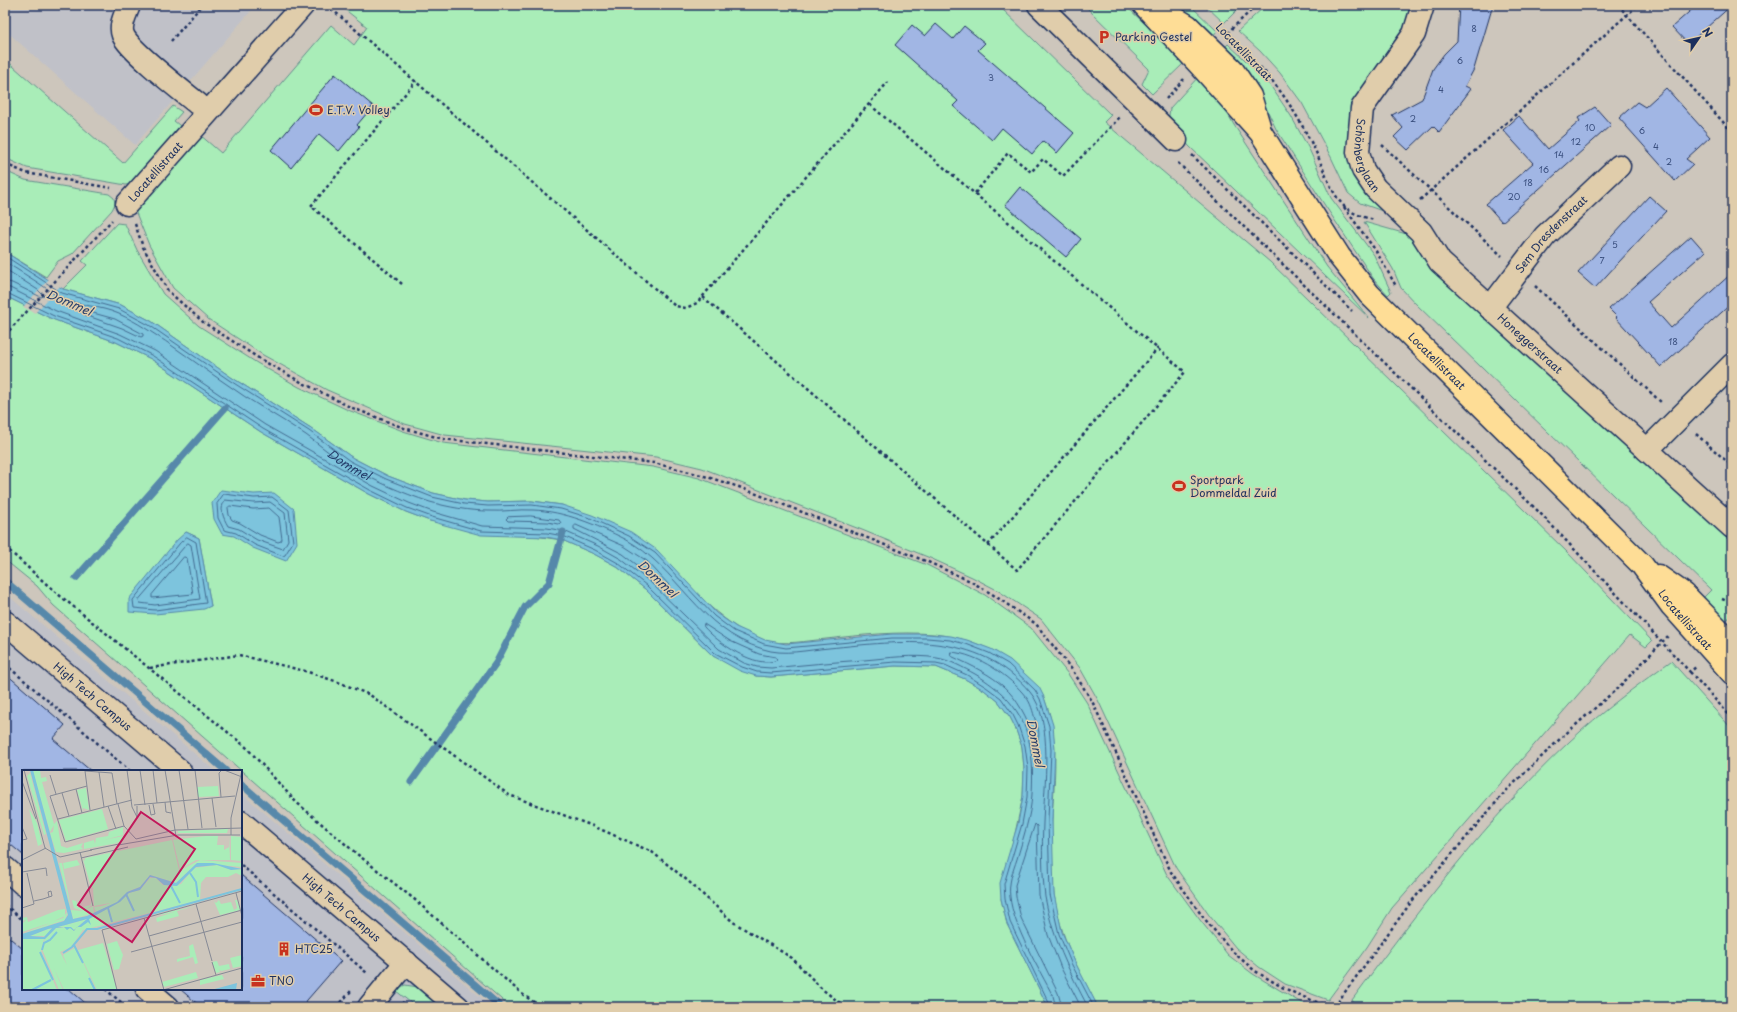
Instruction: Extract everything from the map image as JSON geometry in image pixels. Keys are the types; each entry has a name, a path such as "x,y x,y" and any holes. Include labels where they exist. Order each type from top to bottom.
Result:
{"main road":[{"name":"Locatellistraat","path":"1144,5 1261,133 1339,256 1369,294 1642,564 1684,594 1732,643"},
{"name":"Locatellistraat","path":"1153,5 1188,26 1232,69 1250,96 1261,133"},
{"name":"Locatellistraat","path":"1642,564 1672,606 1731,671"}],"street":[{"path":"129,5 122,24 123,34 136,51 198,104"},
{"name":"Locatellistraat","path":"127,204 303,5"},
{"path":"1039,5 1176,150"},
{"name":"Schönberglaan","path":"1421,232 1375,188 1363,170 1358,152 1362,108 1414,34 1423,5"},
{"name":"Sem Dresdenstraat","path":"1490,308 1545,236 1619,166"},
{"name":"Honeggerstraat","path":"1421,232 1440,262 1732,527"},
{"path":"1647,450 1732,365"},
{"name":"High Tech Campus","path":"5,622 179,770"},
{"name":"High Tech Campus","path":"242,823 458,1007"},
{"path":"5,868 22,883"},
{"path":"369,1007 406,962"},
{"path":"148,990 168,1007"}],"path":[{"path":"171,42 202,5"},
{"path":"327,5 675,306 686,308 697,303 703,297 888,82"},
{"path":"1227,34 1257,5"},
{"path":"1618,5 1732,132"},
{"path":"1403,214 1432,190 1638,5"},
{"name":"Locatellistraat","path":"1222,29 1232,39"},
{"name":"Locatellistraat","path":"1257,64 1289,104 1313,146 1336,195 1376,251 1399,290"},
{"path":"402,284 311,206 416,81"},
{"path":"703,297 1016,570 1186,372 869,104"},
{"path":"975,193 1008,153 1031,172 1043,158 1063,176 1125,111"},
{"path":"1380,143 1732,466"},
{"path":"1176,150 1540,513 1663,642 1732,718"},
{"path":"5,164 26,172 112,189 123,196 143,247 168,291 203,322 260,359 307,386 350,407 404,428 443,439 654,463 701,475 739,487 928,562 970,581 992,594 1036,624 1073,671 1092,701 1171,872 1203,917 1232,951 1255,971 1288,990 1330,1007"},
{"name":"Locatellistraat","path":"5,335 127,204"},
{"path":"1344,207 1358,215 1375,220"},
{"path":"988,545 1158,348"},
{"path":"5,547 53,590 246,747 296,802 357,854 414,899 522,994 541,1007"},
{"path":"1716,596 1732,604"},
{"path":"1334,1007 1412,901 1505,792 1561,738 1620,686 1670,634"},
{"path":"150,668 239,655 331,680 370,696 426,734 452,755 509,795 593,826 652,852 733,922 792,958 822,989 844,1007"},
{"path":"1690,672 1702,662"},
{"path":"5,664 129,770"},
{"path":"242,866 385,988"},
{"path":"5,905 22,919"},
{"path":"106,990 127,1007"}],"shaded area":[{"path":"5,5 256,5 135,145 5,30"},
{"path":"5,593 214,770 22,770 22,990 242,990 242,794 492,1007 5,1007"}],"green space":[{"name":"Sportpark Dommeldal Zuid","path":"346,5 998,5 1111,115 1104,122 1270,262 1568,553 1652,641 1646,647 1630,635 1392,908 1367,947 1328,1000 1285,984 1259,967 1236,948 1209,915 1176,868 1098,700 1080,668 1041,619 997,590 930,558 702,468 656,457 445,435 405,424 327,390 263,355 208,319 173,288 149,245 134,208 199,134 221,153 331,25 354,45 367,27 343,8"},
{"path":"1084,5 1125,5 1185,62 1152,94 1142,84 1149,69"},
{"path":"1172,5 1190,5 1217,31 1212,37"},
{"path":"1205,5 1242,5 1224,23"},
{"path":"1266,5 1413,5 1404,27 1354,102 1348,130 1349,148 1388,213 1360,203 1348,193 1331,157 1302,103 1280,73 1260,51 1238,31"},
{"path":"1228,44 1258,72 1272,88 1291,116 1309,149 1331,198 1374,255 1391,292 1388,295 1373,278 1322,201 1276,129 1262,99 1224,48"},
{"path":"5,59 123,163 173,106 182,112 174,121 184,129 135,183 126,185 27,168 5,158"},
{"path":"1200,75 1215,91 1234,125 1327,267 1369,318 1190,147 1168,123 1170,108"},
{"path":"5,171 25,180 109,194 114,198 115,204 112,210 72,254 58,261 46,277 5,252"},
{"path":"1364,222 1417,237 1732,539 1732,618 1730,617 1725,621 1702,599 1711,590 1401,288 1393,269"},
{"path":"117,223 125,224 137,250 163,294 199,326 257,363 299,387 348,410 403,431 443,443 653,467 699,478 927,565 985,595 1031,628 1068,674 1087,703 1167,875 1200,920 1228,955 1253,974 1298,1001 1313,1007 1098,1007 1077,966 1065,938 1060,924 1054,894 1051,848 1055,750 1054,736 1048,709 1044,697 1038,690 1013,664 1003,657 981,646 958,638 934,634 880,634 788,643 766,641 740,630 716,612 702,599 562,505 532,501 488,502 465,500 433,493 388,476 353,458 311,428 231,377 151,321 121,305 63,289 87,265 82,261"},
{"path":"5,296 52,319 116,342 151,359 261,432 369,494 406,512 430,521 562,540 594,554 616,566 645,589 713,656 756,676 771,677 895,666 936,667 965,679 984,690 998,701 1010,717 1022,747 1024,768 1023,796 1001,899 1007,924 1048,1007 510,1007 53,605 37,586 5,560","holes":["186,532 199,538 211,606 172,548"]},
{"path":"1671,661 1732,729 1732,1007 1356,1007 1352,1000 1377,966 1428,899 1510,802 1539,771 1581,731"},
{"path":"405,985 418,987 441,1007 416,1007 395,990"}],"water":[{"name":"Dommel","path":"5,252 63,289 121,305 151,321 231,377 311,428 353,458 388,476 433,493 465,500 488,502 532,501 562,505 592,515 631,532 657,550 716,613 736,627 765,640 786,644 892,634 927,634 951,636 967,640 991,649 1010,660 1039,687 1044,697 1053,725 1055,749 1052,820 1054,894 1062,932 1075,962 1098,1007 1048,1007 1007,924 1001,899 1000,883 1018,823 1023,796 1024,768 1022,747 1010,717 998,701 984,690 965,679 936,667 895,666 771,677 756,676 740,671 713,656 645,589 616,566 594,554 562,540 546,537 481,535 430,521 406,512 369,494 261,432 151,359 116,342 52,319 5,296"},
{"path":"221,490 254,494 274,493 294,509 297,543 286,561 253,548 234,536 222,534 214,519 212,503"},
{"path":"186,532 199,538 211,606 204,609 155,614 129,612 129,599 177,540"}],"pier":[{"path":"50,278 61,285 35,313 23,307"}],"building":[{"path":"1459,5 1493,5 1474,69 1465,86 1471,89 1439,132 1433,126 1408,150 1394,137 1403,128 1392,115 1422,99 1433,69 1444,54 1457,41"},
{"path":"1697,5 1732,5 1688,44 1672,27"},
{"path":"936,24 953,39 964,26 985,43 978,50 1074,133 1057,153 1043,141 1032,154 1002,128 992,140 953,106 958,101 895,45 912,25 925,36"},
{"path":"335,74 373,106 357,125 359,127 339,151 319,134 291,168 271,150"},
{"path":"1666,88 1710,137 1686,159 1693,164 1675,181 1619,118 1637,102 1645,107"},
{"path":"1595,107 1611,125 1502,222 1486,204 1533,163 1503,130 1519,116 1548,149 1580,121 1578,118"},
{"path":"1020,187 1081,239 1066,257 1005,205"},
{"path":"1649,196 1666,211 1595,288 1578,273"},
{"path":"1691,236 1705,252 1648,302 1671,328 1732,273 1732,303 1661,367 1609,309"},
{"path":"5,673 65,725 53,739 90,770 22,770 22,854 5,840"},
{"name":"HTC25","path":"242,876 341,961 301,1007 201,1007 181,990 242,990"},
{"path":"5,934 22,948 22,990 70,990 90,1007 5,1007"}],"waterway":[{"path":"76,578 225,408"},
{"path":"411,782 496,663 525,607 549,583 563,532"},
{"path":"5,581 225,770"},
{"path":"242,785 501,1007"}],"place":[{"name":"Parking Gestel","path":"1104,37"},
{"name":"E.T.V. Volley","path":"316,110"},
{"name":"Sportpark Dommeldal Zuid","path":"1179,486"},
{"name":"HTC25","path":"284,949"},
{"name":"TNO","path":"258,981"}]}
